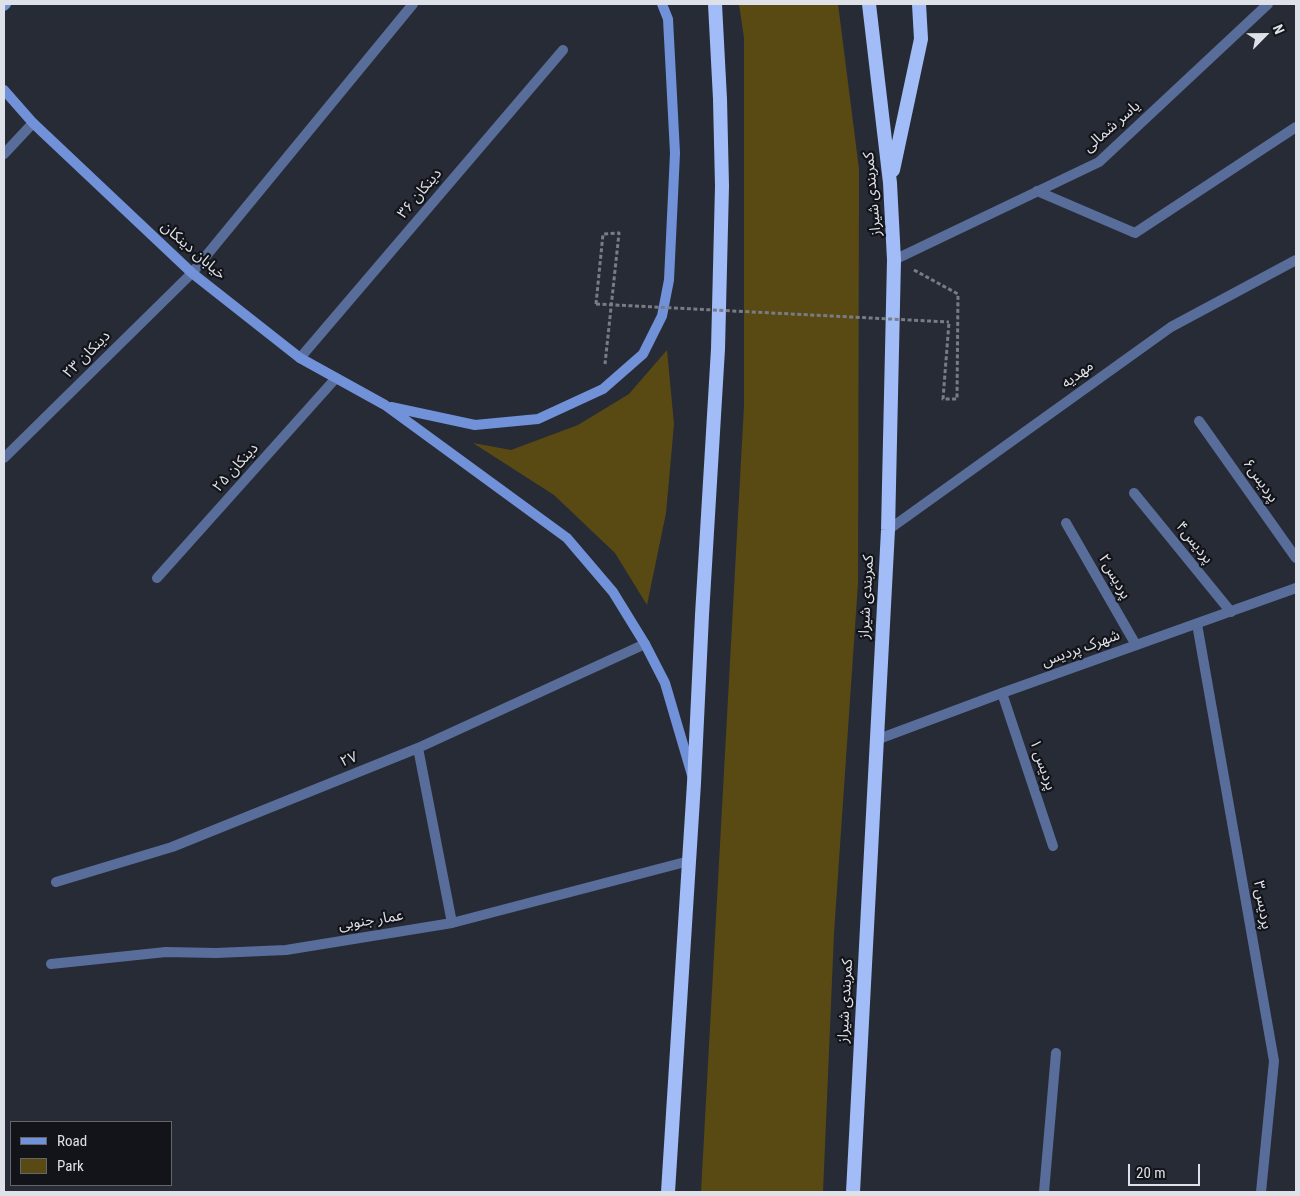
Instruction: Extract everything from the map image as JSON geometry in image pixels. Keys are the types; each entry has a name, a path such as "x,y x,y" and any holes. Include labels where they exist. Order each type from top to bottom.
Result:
{"highway":[{"path":"668,1192 694,783 718,349 722,186 715,4"},
{"name":"کمربندی شیراز","path":"853,1192 888,530 894,260 890,184 869,4"},
{"path":"890,184 921,39 919,4"}],"main road":[{"path":"385,406 475,425 538,419 603,389 643,354 662,316 669,280 675,153 668,19 662,4"},
{"name":"خیابان دینکان","path":"4,90 33,123 192,273 300,358 385,406"},
{"path":"385,406 567,538 613,592 645,644 665,683 694,783"}],"street":[{"name":"۲۳ دینکان","path":"4,458 192,273 413,4"},
{"name":"یاسر شمالی","path":"894,260 1099,162 1268,4"},
{"name":"۳۶ دینکان","path":"300,358 563,50"},
{"path":"4,154 33,123"},
{"path":"1038,191 1135,233 1296,127"},
{"name":"مهدیه","path":"888,530 1172,327 1296,260"},
{"name":"۲۵ دینکان","path":"158,578 336,378"},
{"name":"پردیس۶","path":"1199,421 1296,558"},
{"name":"پردیس۴","path":"1134,493 1232,612"},
{"name":"پردیس۲","path":"1066,522 1136,645"},
{"name":"شهرک پردیس","path":"876,740 1296,588"},
{"name":"پردیس۳","path":"1197,624 1274,1061 1261,1192"},
{"name":"۲۷","path":"56,882 172,847 418,748 645,644"},
{"name":"پردیس ۱","path":"1002,693 1053,846"},
{"path":"418,748 452,923"},
{"name":"عمار جنوبی","path":"51,964 166,952 216,953 286,950 452,923 689,861"},
{"path":"1044,1192 1056,1053"}],"path":[{"path":"603,389 619,233 603,234 596,304 949,322 943,399 957,400 958,294 894,260"}],"green space":[{"path":"739,4 838,4 859,169 858,583 834,933 823,1192 701,1192 744,406 744,38"},
{"path":"667,350 674,424 666,513 647,605 615,553 554,495 473,443 511,450 578,425 629,394"}]}
